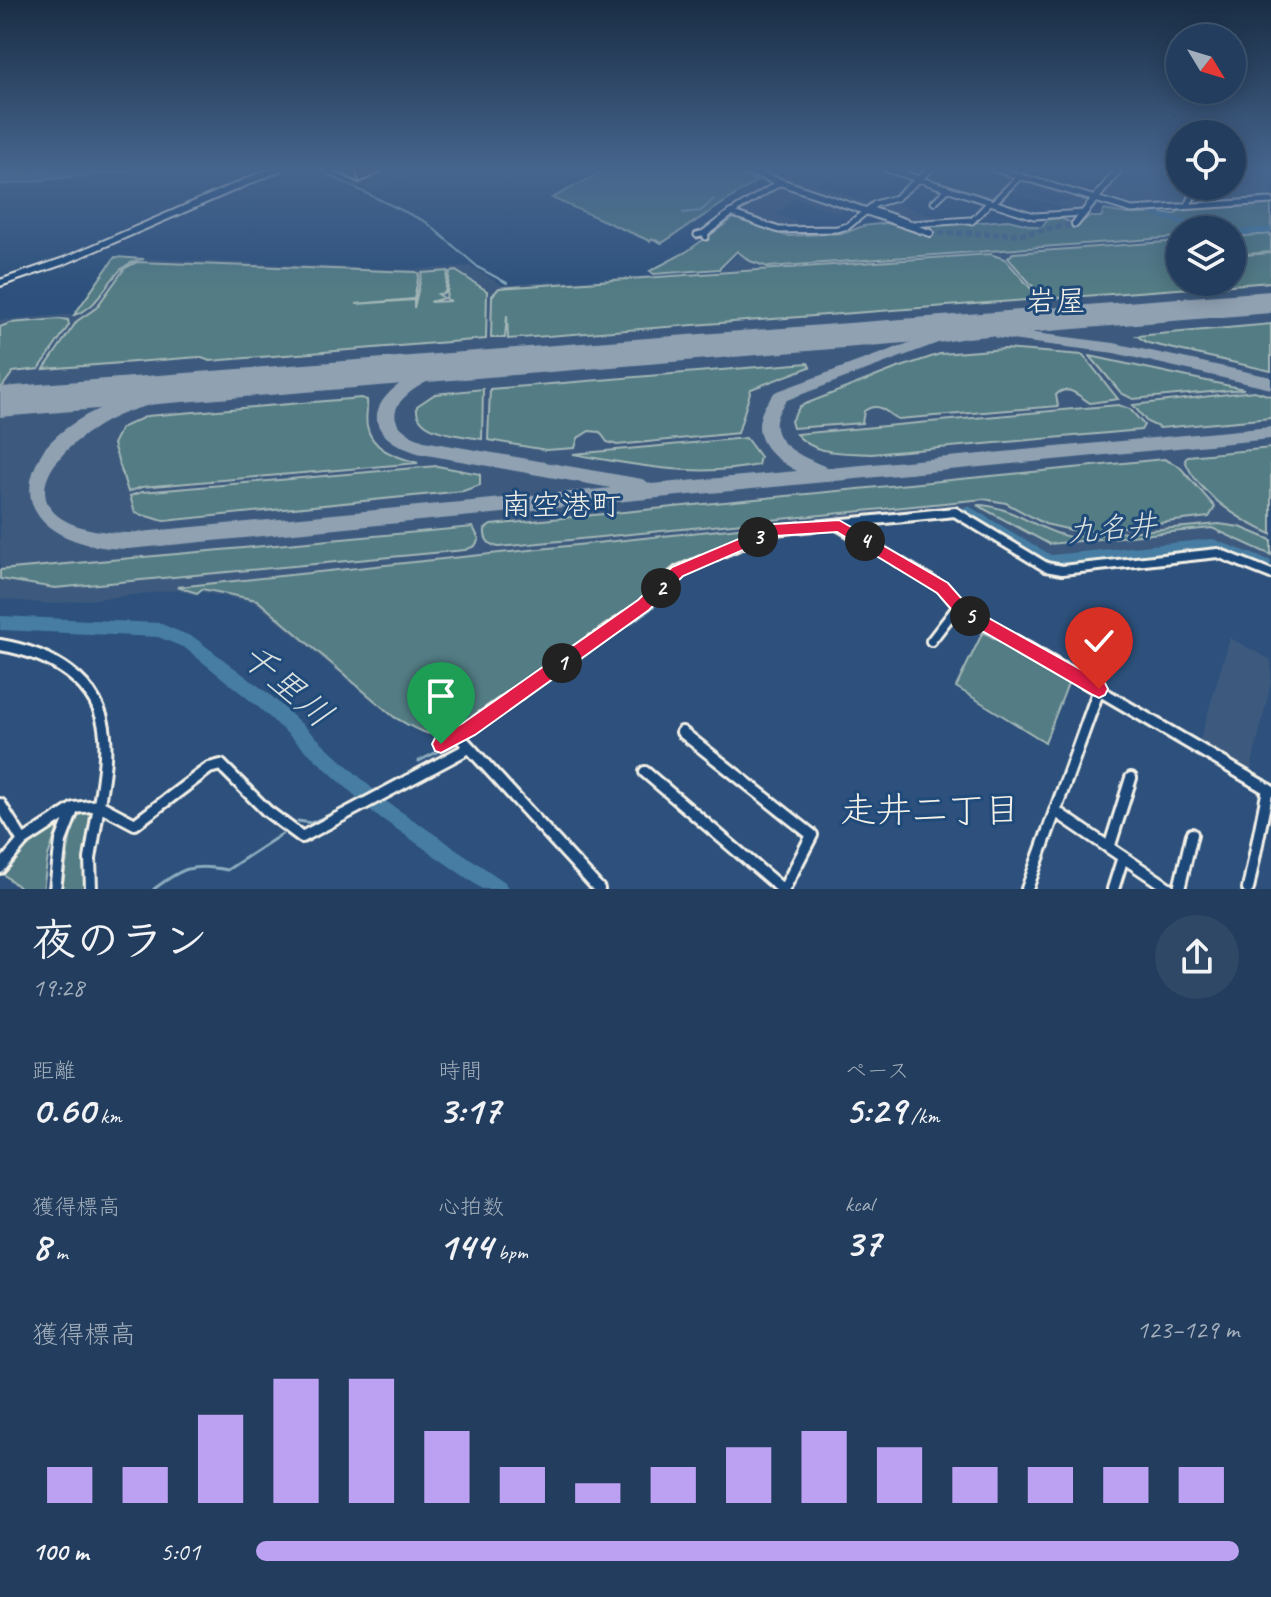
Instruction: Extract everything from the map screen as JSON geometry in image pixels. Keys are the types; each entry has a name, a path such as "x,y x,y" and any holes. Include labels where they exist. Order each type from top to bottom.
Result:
{"street":[{"path":"0,283 56,265 184,209"},
{"path":"702,235 737,209"},
{"path":"862,209 912,224 971,220 983,209"},
{"path":"731,213 772,229 794,232 845,227 870,209"},
{"path":"1014,209 1034,216 1084,213"},
{"path":"1075,224 1087,209"},
{"path":"867,211 930,233"},
{"path":"441,744 644,605 678,571 774,530 839,526 955,512 1046,567 1062,570 1218,553 1271,574"},
{"path":"839,526 943,588 963,612 1270,790 1248,889"},
{"path":"931,641 958,606"},
{"path":"0,645 17,647 55,660 82,684 101,712 105,751 90,859 91,889"},
{"path":"1027,889 1099,689"},
{"path":"645,772 783,889 812,835 682,732"},
{"path":"458,735 467,749 599,889"},
{"path":"0,868 23,841 74,808 99,805 135,824 209,768 221,765 267,811 302,837 467,749"},
{"path":"1109,848 1131,778"},
{"path":"0,804 23,841"},
{"path":"55,889 61,841 74,808"},
{"path":"1055,811 1170,889"},
{"path":"1179,889 1192,834"},
{"path":"1113,889 1123,857"}],"shaded area":[{"path":"743,209 781,209 775,214 816,229 788,230 736,214"},
{"path":"877,209 914,209 948,221 912,223"},
{"path":"1271,232 1271,564 1211,542 1052,556 971,506 966,512 955,507 768,527 670,572 640,601 464,726 436,739 391,717 256,603 201,592 198,596 177,590 50,604 0,599 0,320 75,314 115,257 404,270 471,266 502,285 720,271 738,253 752,263 767,267 1166,240 1166,296 1246,296 1246,234"},
{"path":"1230,638 1271,660 1271,683 1250,773 1199,743"}],"green space":[{"path":"578,209 713,209 662,243 653,239 650,241"},
{"path":"1198,209 1271,209 1271,230 1246,233 1246,216 1166,216 1166,238 768,267 750,261 737,251 719,269 654,274 650,271 686,252 734,218 787,236 845,233 863,226 887,223 931,235 933,230 929,226 1008,220 1041,228 1048,219 1059,218 1079,225 1088,217 1101,217 1104,210 1127,214 1176,214 1178,211"},
{"path":"1271,234 1271,252 1246,254 1246,236"},
{"path":"1166,242 1166,290 1044,299 1008,258 1013,253"},
{"path":"1271,253 1271,282 1246,284 1246,255"},
{"path":"990,254 1005,259 1040,299 508,339 507,315 505,338 491,338 492,296 499,288"},
{"path":"115,257 144,259 123,268 94,303 74,315"},
{"path":"137,262 416,272 419,274 414,299 356,304 414,300 414,308 422,273 448,271 445,293 438,294 444,298 430,302 451,301 446,299 450,272 456,271 487,291 486,339 210,361 199,357 44,369 77,321 96,308 125,268"},
{"path":"68,320 69,325 39,369 13,372 0,390 0,327 10,323"},
{"path":"1271,324 1271,371 1148,343 1137,336"},
{"path":"1005,349 1083,355 1118,399 1090,403 1064,390 1056,395 1058,406 898,419 874,407 864,411 862,423 793,428 791,421 800,406 895,369 940,354"},
{"path":"1090,356 1244,389 1133,399 1121,393"},
{"path":"808,363 810,367 751,389 738,433 617,445 607,442 600,432 589,431 578,438 575,448 546,450 488,440 490,389"},
{"path":"483,389 482,439 440,432 423,422 418,415 417,406 435,394"},
{"path":"1254,391 1271,396 1271,418 1160,428 1147,422 1133,405"},
{"path":"361,398 367,400 367,426 374,441 387,452 418,463 142,487 128,492 113,444 121,428 147,416"},
{"path":"1118,405 1130,409 1144,425 1141,430 871,454 821,449 796,434"},
{"path":"746,438 760,457 758,465 735,469 666,468 573,454"},
{"path":"1271,448 1271,534 1246,521 1209,494 1185,460 1188,456"},
{"path":"1164,459 1179,466 1215,507 1209,517 1080,532 1045,524 1006,503 984,499 499,547 489,543 485,533 491,525"},
{"path":"437,466 480,474 480,485 463,491 164,521 135,513 130,496 142,492"},
{"path":"977,505 1001,509 1070,537 1219,524 1240,527 1271,540 1271,555 1212,528 1049,544"},
{"path":"767,525 669,570 640,600 461,727 436,734 420,731 394,717 257,600 202,589 197,593 177,587"},
{"path":"473,527 479,539 475,546 465,550 55,588 0,579 0,570"},
{"path":"983,632 1069,681 1045,742 956,687"},
{"path":"92,812 84,863 84,889 62,889 74,815"},
{"path":"59,824 48,856 43,889 21,889 1,872 19,850"}],"waterway":[{"path":"400,209 426,222 479,268 507,283"},
{"path":"683,213 703,209"},
{"path":"1141,209 1166,217"},
{"path":"1246,232 1271,230"},
{"name":"九名井","path":"958,510 969,511"},
{"name":"九名井","path":"969,511 1048,561 1213,545 1271,567"},
{"name":"九名井","path":"602,643 650,610 686,574 777,533"},
{"name":"千里川","path":"0,623 159,630 190,643 263,700 381,808 498,889"},
{"name":"九名井","path":"470,735 605,641"},
{"name":"九名井","path":"419,761 453,744"},
{"name":"九名井","path":"298,821 311,823 337,811"},
{"name":"九名井","path":"154,889 188,869 205,867 227,870 282,834"}],"taxiway":[{"path":"822,472 795,462 774,444 768,433 766,421 770,409 781,396 935,339 1035,321"},
{"path":"885,333 938,331"},
{"path":"996,333 1114,348 1271,383"},
{"path":"449,367 431,371 414,380 390,402 386,415 389,428 400,439 421,447 642,486"},
{"path":"201,387 140,400 101,417 66,440 51,454 37,477 34,496 39,511 50,523 67,532 86,538 129,541 1271,433"}],"runway":[{"path":"0,402 1271,302"}],"tunnel":[{"path":"930,233 1022,234 1075,224"}],"district":[{"name":"岩屋","path":"1056,301"},
{"name":"南空港町","path":"561,505"},
{"name":"走井二丁目","path":"930,810"}],"route":[{"path":"441,744 469,729 644,605 678,571 774,530 839,526 943,588 963,612 1099,689"}]}
